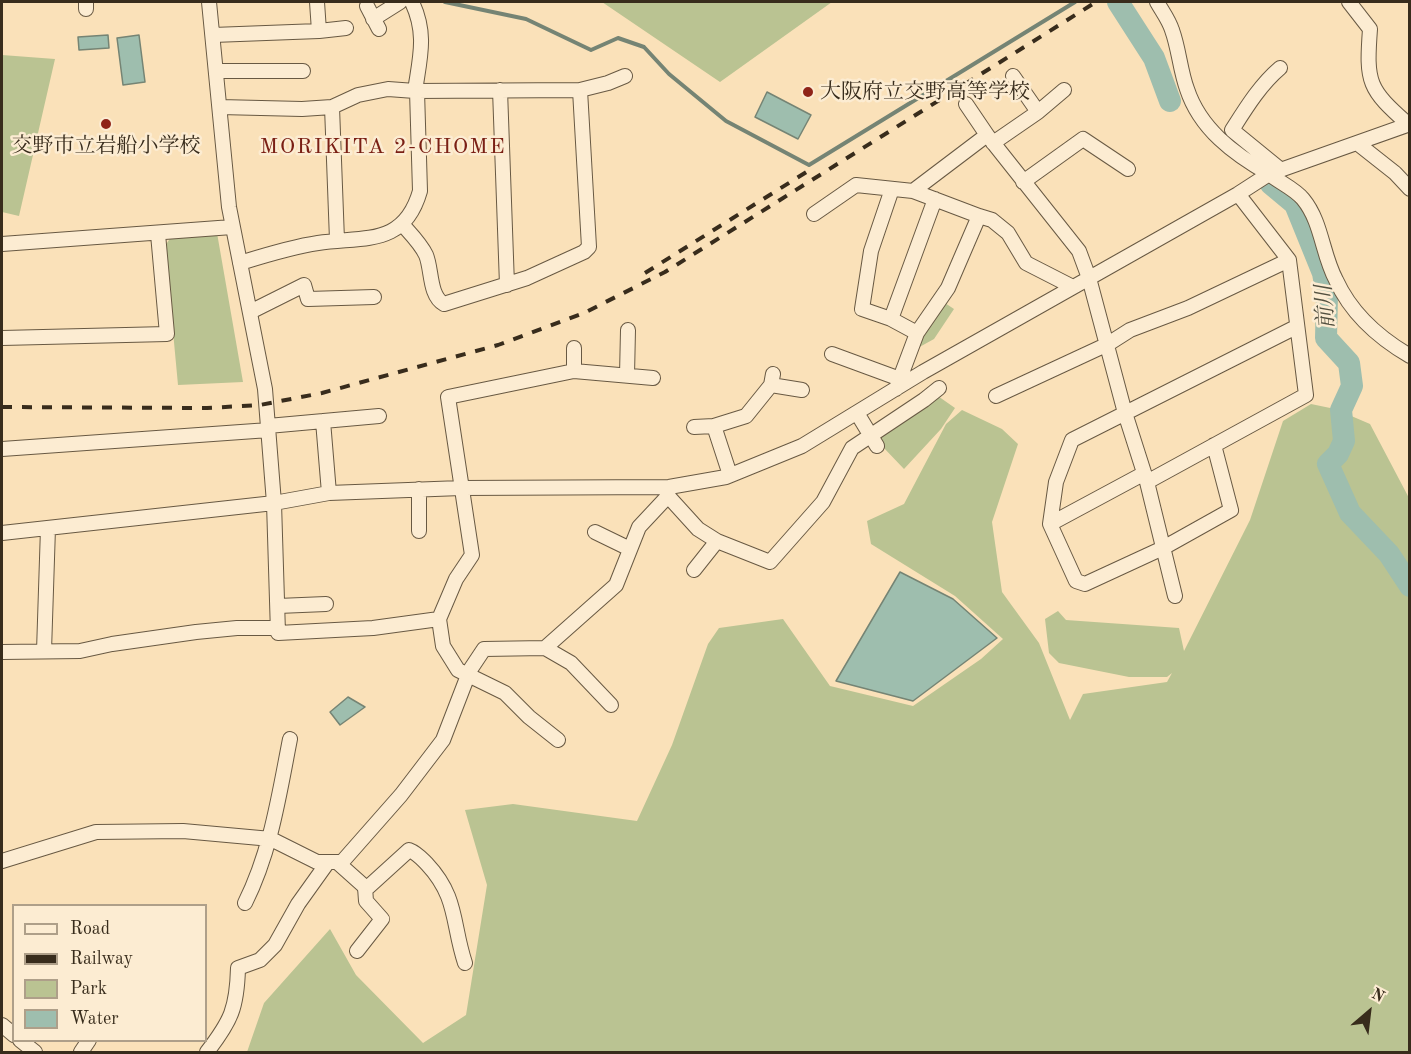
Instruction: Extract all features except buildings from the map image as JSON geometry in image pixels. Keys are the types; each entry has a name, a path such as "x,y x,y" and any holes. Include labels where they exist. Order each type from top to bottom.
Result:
{"street":[{"path":"209,2 232,227 265,390 274,503 278,633 373,628 439,619"},
{"path":"317,2 319,31"},
{"path":"373,18 400,2"},
{"path":"240,263 282,250 337,240 357,241 389,232 402,224 417,202 420,190 416,91 423,44 419,18 412,2"},
{"path":"1156,2 1172,29 1186,89 1194,107 1210,130 1240,157 1275,172"},
{"path":"2,533 274,503 329,493 461,488 668,491 730,475 802,446 857,413 898,384 1275,172 1409,125 1382,101 1373,87 1367,63 1370,29 1349,2"},
{"path":"213,35 346,28"},
{"path":"1280,68 1270,76 1232,130 1302,198 1316,221 1335,280 1357,314 1389,343 1410,356"},
{"path":"216,71 303,71"},
{"path":"220,107 302,109 332,107 358,95 388,89 416,91 580,90 625,76"},
{"path":"1013,76 1038,112"},
{"path":"500,90 507,285"},
{"path":"402,224 426,255 436,295 444,304 526,279 584,252 590,247 580,90"},
{"path":"913,191 990,139 1038,112 1064,90"},
{"path":"966,104 1023,182 1079,250 1108,344 1175,596"},
{"path":"332,107 337,240"},
{"path":"1023,182 1083,139 1128,169"},
{"path":"1357,143 1395,173 1410,189"},
{"path":"814,214 856,185 913,191 992,220 1008,232 1026,263 1074,287"},
{"path":"892,189 871,251 862,309 891,319 917,333"},
{"path":"1050,524 1214,445 1306,395 1289,260 1238,194"},
{"path":"891,319 935,199"},
{"path":"898,384 917,333 948,288 979,216"},
{"path":"2,244 232,227"},
{"path":"2,338 167,334 158,234"},
{"path":"996,396 1108,344 1130,330 1188,308 1289,260"},
{"path":"250,312 304,285 308,299 374,297"},
{"path":"1214,445 1231,510 1163,548 1084,584 1076,581 1050,524 1056,482 1072,440 1296,327"},
{"path":"627,375 628,330"},
{"path":"574,348 574,371"},
{"path":"832,354 898,384"},
{"path":"558,740 529,717 505,693 458,670 443,646 439,619 456,579 472,555 448,397 574,371 653,378"},
{"path":"694,427 714,426 746,416 772,380 802,390"},
{"path":"668,491 698,530 717,542 770,562 823,502 852,448 874,440 939,388"},
{"path":"857,413 874,440"},
{"path":"2,449 268,428 379,416"},
{"path":"322,421 329,493"},
{"path":"714,426 730,475"},
{"path":"419,489 419,531"},
{"path":"545,648 616,585 639,527 668,491"},
{"path":"44,651 48,528"},
{"path":"595,532 630,549"},
{"path":"694,570 717,542"},
{"path":"278,606 326,604"},
{"path":"2,652 80,651 196,632 237,628 278,628"},
{"path":"2,861 96,832 183,831 271,839 317,862 342,862 400,795 443,740 468,675 484,649 545,648 572,663 611,705"},
{"path":"245,903 258,877 271,839 290,739"},
{"path":"365,890 409,850 417,852 433,870 448,895 465,963"},
{"path":"332,862 365,887 366,901 382,919 357,951"},
{"path":"207,1053 226,1027 237,994 238,968 260,960 275,945 298,904 332,862"},
{"path":"21,1042 35,1053"}],"green space":[{"path":"602,2 832,2 720,82"},
{"path":"2,55 55,59 19,216 2,212"},
{"path":"217,233 243,382 178,385 165,246 171,237"},
{"path":"945,303 954,309 934,339 914,350"},
{"path":"935,394 955,408 941,429 904,469 882,446 876,434"},
{"path":"1311,404 1335,409 1370,424 1409,498 1409,1052 247,1052 264,1003 330,929 356,975 423,1043 466,1015 487,885 465,810 513,804 637,821 672,745 708,644 719,628 783,619 830,686 913,706 981,659 1003,639 955,596 871,544 867,521 904,504 946,424 962,410 1002,429 1018,444 992,522 1002,592 1039,643 1070,720 1083,694 1167,682 1172,673 1167,677 1129,677 1059,663 1049,653 1045,619 1058,611 1066,620 1179,628 1184,651 1250,520 1283,421"}],"water":[{"path":"108,35 109,48 79,50 78,37"},
{"path":"139,35 145,82 123,85 117,38"},
{"path":"767,92 811,115 798,139 755,117"},
{"path":"900,572 953,599 997,638 913,701 836,681"},
{"path":"348,697 365,707 340,725 330,712"}],"waterway":[{"path":"445,2 526,19 591,50 618,38 644,47 669,74 726,121 809,165 1075,2"},
{"name":"前川","path":"1118,2 1154,58 1170,101"},
{"name":"前川","path":"1271,184 1295,204 1323,273 1327,296 1326,338 1349,363 1352,386 1341,410 1344,441 1338,454 1328,464 1350,513 1389,554 1410,586"}],"railway":[{"path":"2,407 207,408 260,405 322,393 498,345 584,313 665,272 1096,2"},
{"path":"645,273 808,171"}],"place":[{"name":"大阪府立交野高等学校","path":"808,92"},
{"name":"交野市立岩船小学校","path":"106,124"}],"district":[{"name":"MORIKITA 2-CHOME","path":"383,147"}]}
